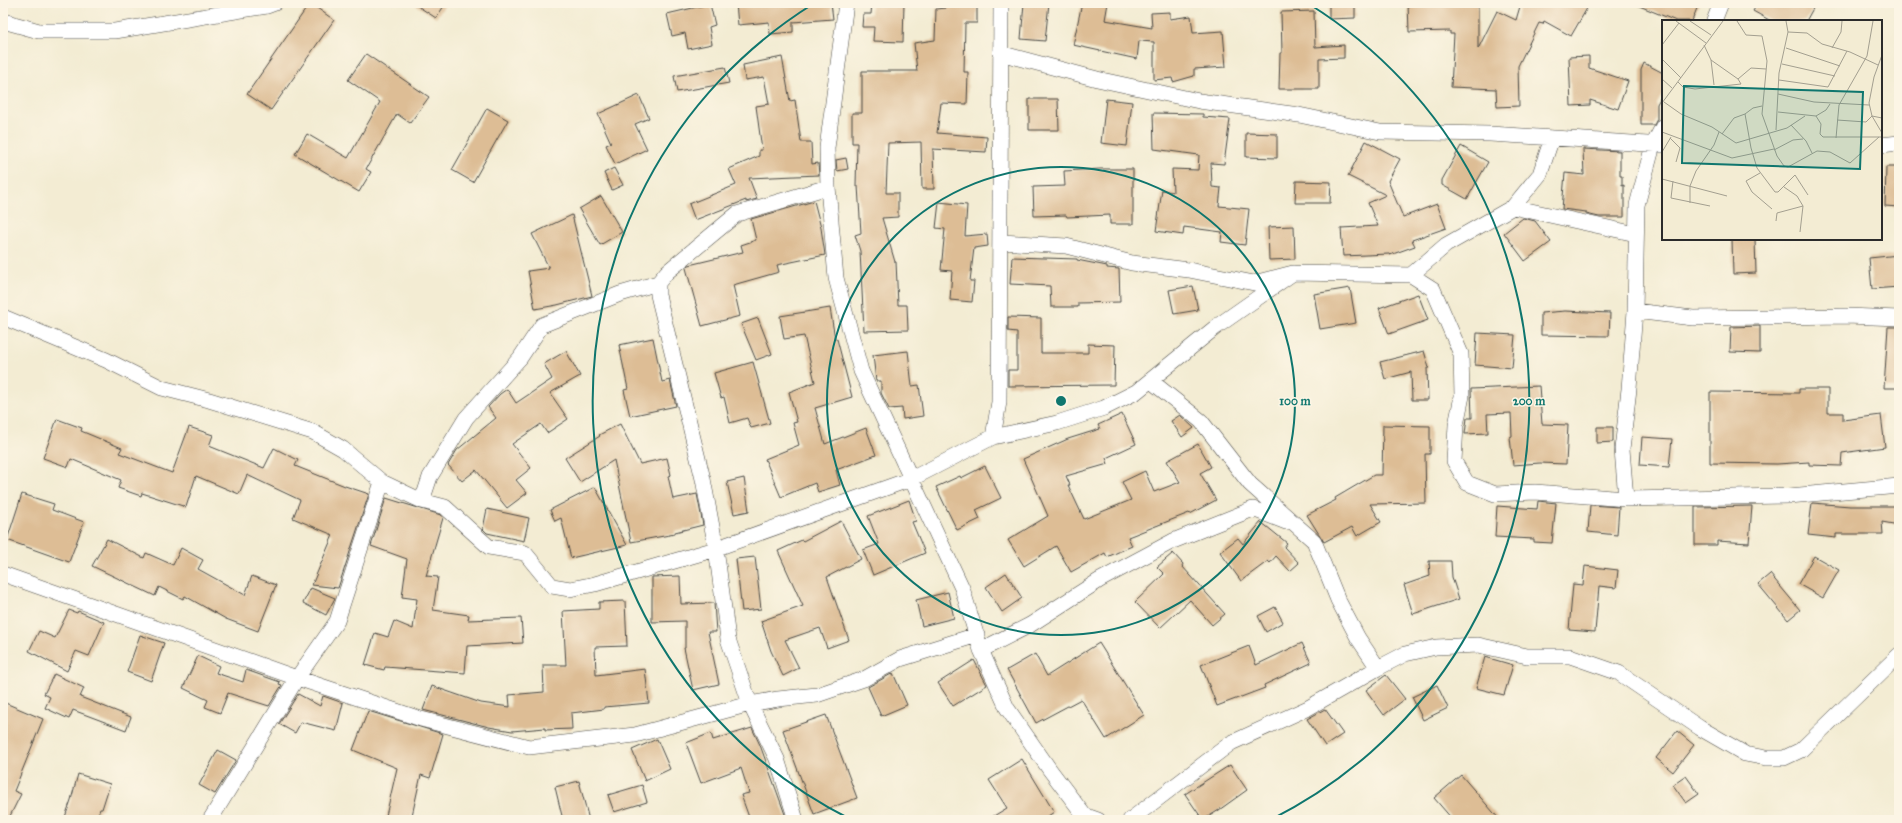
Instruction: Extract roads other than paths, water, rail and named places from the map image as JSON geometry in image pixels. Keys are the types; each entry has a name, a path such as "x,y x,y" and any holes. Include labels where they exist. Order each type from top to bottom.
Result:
{"street":[{"path":"3,21 39,31 115,31 267,6 275,3"},
{"path":"846,3 827,148 828,187 836,278 861,371 962,588 981,650 1008,708 1041,758 1084,815 1098,820"},
{"path":"993,437 999,402 1001,3"},
{"path":"1714,20 1721,3"},
{"path":"1000,53 1097,79 1199,102 1299,114 1380,132 1490,134 1658,145"},
{"path":"1626,499 1622,449 1629,389 1635,311 1637,205 1662,130"},
{"path":"1411,275 1446,245 1513,207 1540,174 1552,138"},
{"path":"1882,145 1899,143"},
{"path":"422,501 430,477 466,418 520,358 542,325 620,294 658,283 667,272 737,214 828,187"},
{"path":"1513,207 1636,234"},
{"path":"1001,242 1066,246 1132,263 1189,270 1254,283 1293,273 1411,275 1433,289 1461,354 1462,396 1456,426 1454,461 1467,483 1494,494 1535,492 1626,499 1789,496 1899,486"},
{"path":"3,317 106,360 162,388 209,400 313,432 343,449 382,482 422,501 445,507 489,547 525,553 552,586 570,589 595,584 716,548 911,479 993,437 1057,423 1104,408 1136,392 1216,327 1293,273"},
{"path":"658,283 658,295 703,479 716,548 728,639 750,704 777,759 796,820"},
{"path":"1635,311 1693,318 1846,316 1899,318"},
{"path":"1151,381 1201,422 1250,484 1314,541 1338,600 1358,638 1378,668"},
{"path":"210,820 296,678 337,621 382,482"},
{"path":"981,650 1030,625 1100,580 1173,541 1253,509 1295,525"},
{"path":"3,574 296,678 421,719 529,747 635,735 750,704 778,699 817,695 864,679 900,659 976,635"},
{"path":"1130,820 1230,743 1308,708 1405,654 1436,647 1478,645 1526,656 1570,656 1619,673 1700,728 1745,754 1766,758 1784,758 1801,750 1899,655"}]}
